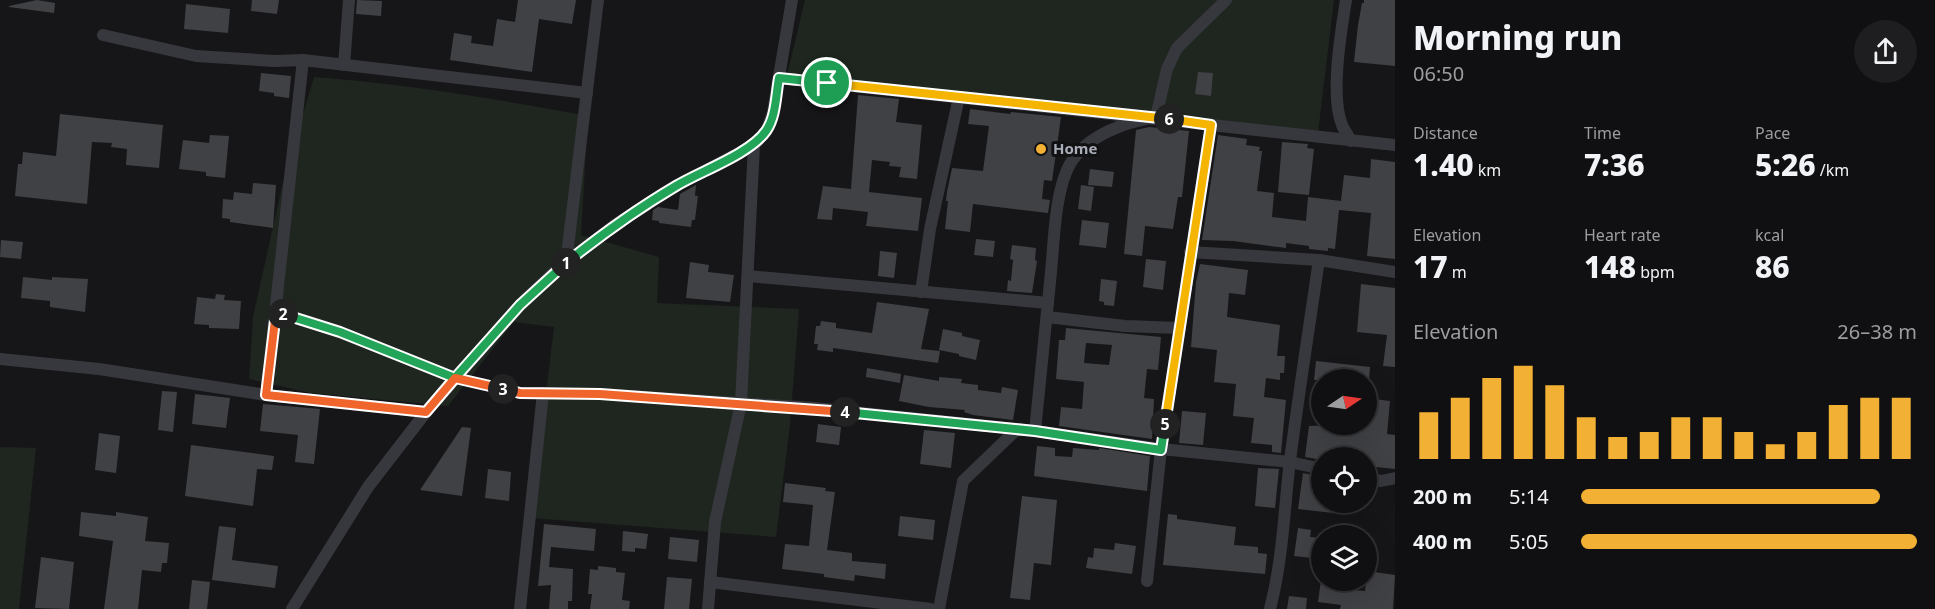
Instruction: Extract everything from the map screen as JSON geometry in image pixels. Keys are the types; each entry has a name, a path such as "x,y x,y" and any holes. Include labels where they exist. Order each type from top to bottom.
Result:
{"street":[{"path":"344,65 349,0"},
{"path":"566,262 598,0"},
{"path":"292,609 368,487 426,412 520,305 566,262 616,224 676,186 754,145 767,130 773,112 792,0"},
{"path":"1156,117 1167,69 1177,48 1226,0"},
{"path":"1346,0 1336,100 1342,124 1351,141"},
{"path":"104,35 196,56 274,61 303,60 587,93"},
{"path":"266,395 303,60"},
{"path":"779,78 1156,117 1395,145"},
{"path":"921,292 930,229 959,97"},
{"path":"1035,431 1056,222 1064,178 1071,162 1102,134 1130,122 1156,117"},
{"path":"1147,581 1161,450 1211,125"},
{"path":"708,609 715,522 741,403 754,145"},
{"path":"1190,252 1318,260 1395,272"},
{"path":"1270,609 1278,577 1290,462 1318,260"},
{"path":"748,276 1048,303"},
{"path":"276,312 340,332 455,378 520,393 600,394 815,408 1035,431 1161,450 1290,462 1311,467"},
{"path":"1047,317 1125,326 1179,328"},
{"path":"0,359 99,369 266,395 426,412"},
{"path":"520,609 543,393"},
{"path":"939,609 963,482 1016,430"},
{"path":"1377,480 1395,478"},
{"path":"710,582 931,609"}],"shaded area":[{"path":"805,0 1334,0 1318,133 787,75"},
{"path":"314,77 451,93 588,116 581,235 659,257 657,303 799,309 790,425 776,537 531,518 554,327 514,322 448,406 311,393 249,379 253,317 283,182"},
{"path":"0,447 36,448 19,609 0,609"}],"building":[{"path":"37,0 55,3 54,13 9,7 9,6"},
{"path":"252,0 279,0 277,14 251,11"},
{"path":"357,0 382,1 381,16 356,14"},
{"path":"518,0 576,0 572,24 539,19 532,72 450,60 454,33 472,36 471,43 493,46 497,19 515,22"},
{"path":"1364,0 1395,0 1395,66 1354,62 1358,25"},
{"path":"186,4 230,9 228,33 184,29"},
{"path":"1198,72 1213,73 1211,96 1195,94"},
{"path":"261,73 291,76 289,98 259,91"},
{"path":"858,95 899,99 896,122 922,125 917,179 899,177 901,167 889,166 890,162 872,160 869,192 922,198 918,231 866,226 868,212 833,208 832,220 817,219 823,186 851,189"},
{"path":"970,109 1061,117 1052,181 1044,180 1042,199 1050,200 1048,213 973,204 970,232 945,229 947,192 952,168 983,171 989,126 968,124"},
{"path":"60,114 163,125 159,168 126,165 127,149 111,147 112,143 92,142 87,204 15,196 18,164 22,164 23,152 56,156"},
{"path":"1149,127 1189,131 1182,197 1178,197 1173,229 1145,226 1142,256 1124,254 1136,130"},
{"path":"210,135 229,136 225,178 206,176 206,172 179,169 183,140 209,143"},
{"path":"1218,135 1247,139 1246,145 1260,147 1259,151 1262,151 1257,191 1274,193 1272,217 1306,221 1308,197 1341,201 1344,175 1370,178 1371,159 1395,162 1395,259 1367,256 1371,213 1339,210 1335,249 1328,248 1328,251 1286,243 1286,248 1233,241 1202,240"},
{"path":"1282,142 1308,144 1307,148 1314,149 1309,195 1278,192"},
{"path":"1090,169 1114,172 1112,187 1088,185"},
{"path":"253,183 276,185 273,228 230,222 230,219 222,218 223,199 233,200 234,192 252,194"},
{"path":"696,185 695,196 698,196 695,220 692,220 691,227 652,220 653,210 658,207 678,210 680,194"},
{"path":"1081,185 1094,187 1091,211 1078,209"},
{"path":"1082,220 1109,223 1106,248 1079,245"},
{"path":"976,239 995,241 993,257 974,255"},
{"path":"1,240 23,242 21,259 0,257"},
{"path":"1012,245 1036,248 1035,260 1037,261 1032,293 1007,291 1008,280 1011,281"},
{"path":"880,251 897,253 894,278 878,276"},
{"path":"1146,259 1166,261 1163,290 1143,287"},
{"path":"690,262 709,265 708,272 734,275 730,302 686,298"},
{"path":"1200,264 1248,270 1245,295 1229,293 1227,317 1280,325 1277,356 1285,356 1284,373 1280,373 1280,380 1266,378 1264,397 1286,400 1281,453 1272,452 1272,445 1251,443 1254,418 1233,416 1236,384 1214,382 1217,350 1191,347 1196,282"},
{"path":"23,277 52,280 52,277 88,279 85,312 50,307 50,301 21,298"},
{"path":"1101,279 1117,281 1114,306 1104,305 1104,302 1099,301"},
{"path":"1361,284 1395,288 1395,367 1383,366 1387,335 1357,332"},
{"path":"216,294 225,295 224,300 241,301 239,329 209,328 209,325 194,324 197,297 215,299"},
{"path":"877,302 929,309 921,349 940,351 938,363 833,348 833,352 817,350 818,344 814,344 816,326 820,326 821,321 836,323 836,328 872,333"},
{"path":"1066,328 1161,337 1158,370 1147,369 1144,398 1154,399 1152,439 1059,426 1061,407 1082,409 1084,382 1056,379 1059,340 1065,340","holes":["1086,343 1112,345 1109,365 1084,363"]},
{"path":"943,329 980,340 976,360 939,350"},
{"path":"1316,361 1370,367 1370,369 1315,369"},
{"path":"867,368 901,374 900,383 866,377"},
{"path":"904,375 939,381 939,377 962,379 961,383 978,385 978,390 1001,393 1002,387 1018,390 1013,420 973,415 964,412 965,410 929,407 899,401"},
{"path":"162,391 177,392 173,432 158,430"},
{"path":"195,394 230,398 226,428 192,424"},
{"path":"1377,399 1390,401 1387,434 1395,435 1395,469 1377,467 1377,447 1311,447 1311,458 1305,457 1309,426 1311,426 1311,435 1377,435"},
{"path":"263,404 320,409 314,464 295,462 298,435 260,431"},
{"path":"1182,411 1206,413 1203,445 1179,443"},
{"path":"818,424 841,427 839,445 816,442"},
{"path":"462,427 471,428 462,496 420,490"},
{"path":"924,430 955,433 951,468 920,464"},
{"path":"99,433 120,436 116,473 95,470"},
{"path":"191,445 274,456 272,470 257,469 253,506 185,496"},
{"path":"1037,446 1055,448 1055,456 1072,457 1073,448 1099,450 1099,448 1150,456 1147,491 1034,476"},
{"path":"1258,468 1279,469 1275,508 1255,506"},
{"path":"488,469 511,472 509,501 485,498"},
{"path":"1303,473 1311,475 1311,510 1298,509"},
{"path":"785,483 826,488 825,491 835,492 827,550 852,553 852,561 886,564 885,579 855,575 854,581 824,577 824,574 782,569 785,544 809,546 813,505 783,502"},
{"path":"1022,496 1057,500 1051,565 1034,563 1030,600 1010,598"},
{"path":"81,512 116,516 116,512 148,517 145,541 169,543 167,563 162,563 161,572 142,570 138,609 104,609 113,541 79,536"},
{"path":"1168,514 1177,515 1177,519 1236,527 1234,545 1258,547 1258,553 1267,554 1265,574 1163,565"},
{"path":"900,516 935,520 933,540 898,536"},
{"path":"544,524 596,529 594,551 551,547 549,567 573,569 572,601 568,601 568,609 549,609 551,585 538,586"},
{"path":"219,526 236,528 232,560 278,566 275,588 212,580"},
{"path":"1298,528 1311,530 1311,558 1294,556"},
{"path":"623,531 648,534 646,549 635,548 635,552 622,551"},
{"path":"670,537 699,540 697,562 668,559"},
{"path":"1115,543 1136,546 1132,574 1086,568 1088,557 1093,558 1094,548 1114,550"},
{"path":"41,557 74,562 69,609 35,608"},
{"path":"598,566 616,568 616,572 625,573 622,600 630,601 629,609 590,609 592,594 588,594 590,569 598,570"},
{"path":"1377,572 1395,575 1393,609 1340,609 1341,605 1318,602 1320,591 1377,591"},
{"path":"667,577 692,579 689,609 664,609"},
{"path":"192,580 210,582 207,609 189,609"},
{"path":"1289,596 1307,598 1306,609 1287,609"}],"place":[{"name":"Home","path":"1041,149"}],"route":[{"path":"827,83 779,78 767,130 754,145 676,186 586,246 553,273 520,305 455,378 340,332 276,312 266,395 426,412 455,378 520,393 600,394 815,408 1035,431 1161,450 1211,125 1156,117 827,83"}]}
